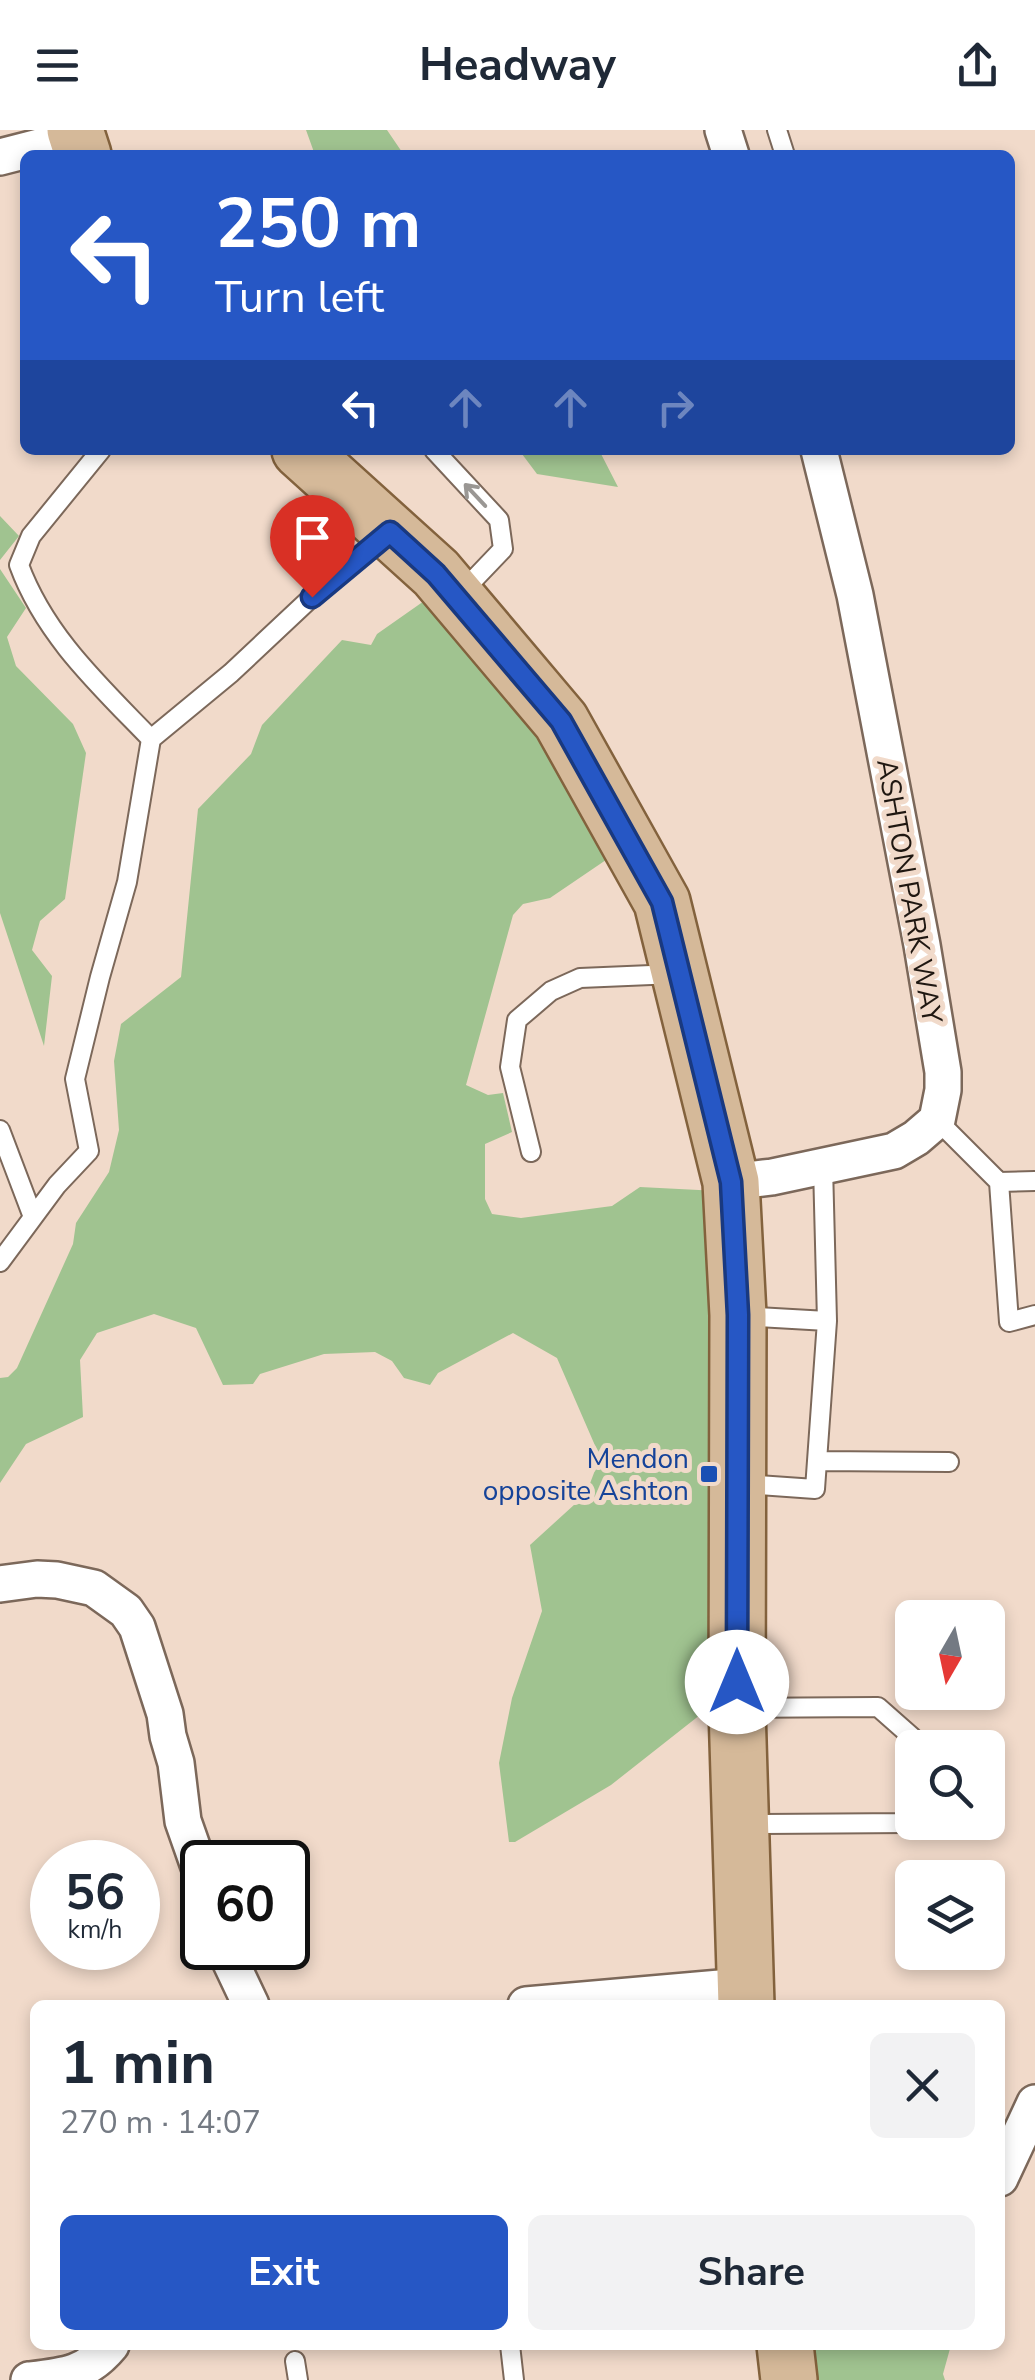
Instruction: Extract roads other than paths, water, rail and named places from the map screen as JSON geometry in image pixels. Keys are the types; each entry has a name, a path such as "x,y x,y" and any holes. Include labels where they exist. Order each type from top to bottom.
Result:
{"main road":[{"path":"305,455 436,574 561,721 662,902 731,1182 738,1315 738,1708 744,1995"},
{"path":"786,2350 790,2380"}],"street":[{"path":"32,150 79,141"},
{"name":"ASHTON PARK WAY","path":"820,455 855,596 922,945 942,1072 943,1090 936,1120"},
{"path":"731,1182 772,1178 894,1150 916,1138 936,1120"},
{"path":"0,1584 56,1580 94,1588 126,1610 136,1627 165,1714 190,1840"},
{"path":"234,1970 248,2000"},
{"path":"635,2000 744,1995"},
{"path":"1005,2167 1035,2103"},
{"path":"29,2380 87,2368 106,2350"}],"lane":[{"path":"97,455 31,536 20,566 29,591 67,650 151,738"},
{"path":"439,455 498,520 503,549 456,598"},
{"path":"0,1262 57,1185 89,1151 75,1079 127,882 151,738 390,532"},
{"path":"530,1152 510,1067 516,1020 551,991 580,978 680,974"},
{"path":"936,1120 999,1182 1009,1322 1035,1315"},
{"path":"0,1130 33,1217"},
{"path":"737,1483 814,1489 827,1321 823,1166"},
{"path":"999,1182 1035,1181"},
{"path":"738,1315 827,1321"},
{"path":"817,1461 949,1462"},
{"path":"738,1708 878,1707 912,1737 910,1824 741,1824"},
{"path":"511,2350 514,2380"}],"place":[{"name":"Mendon opposite Ashton","path":"709,1474"}]}
